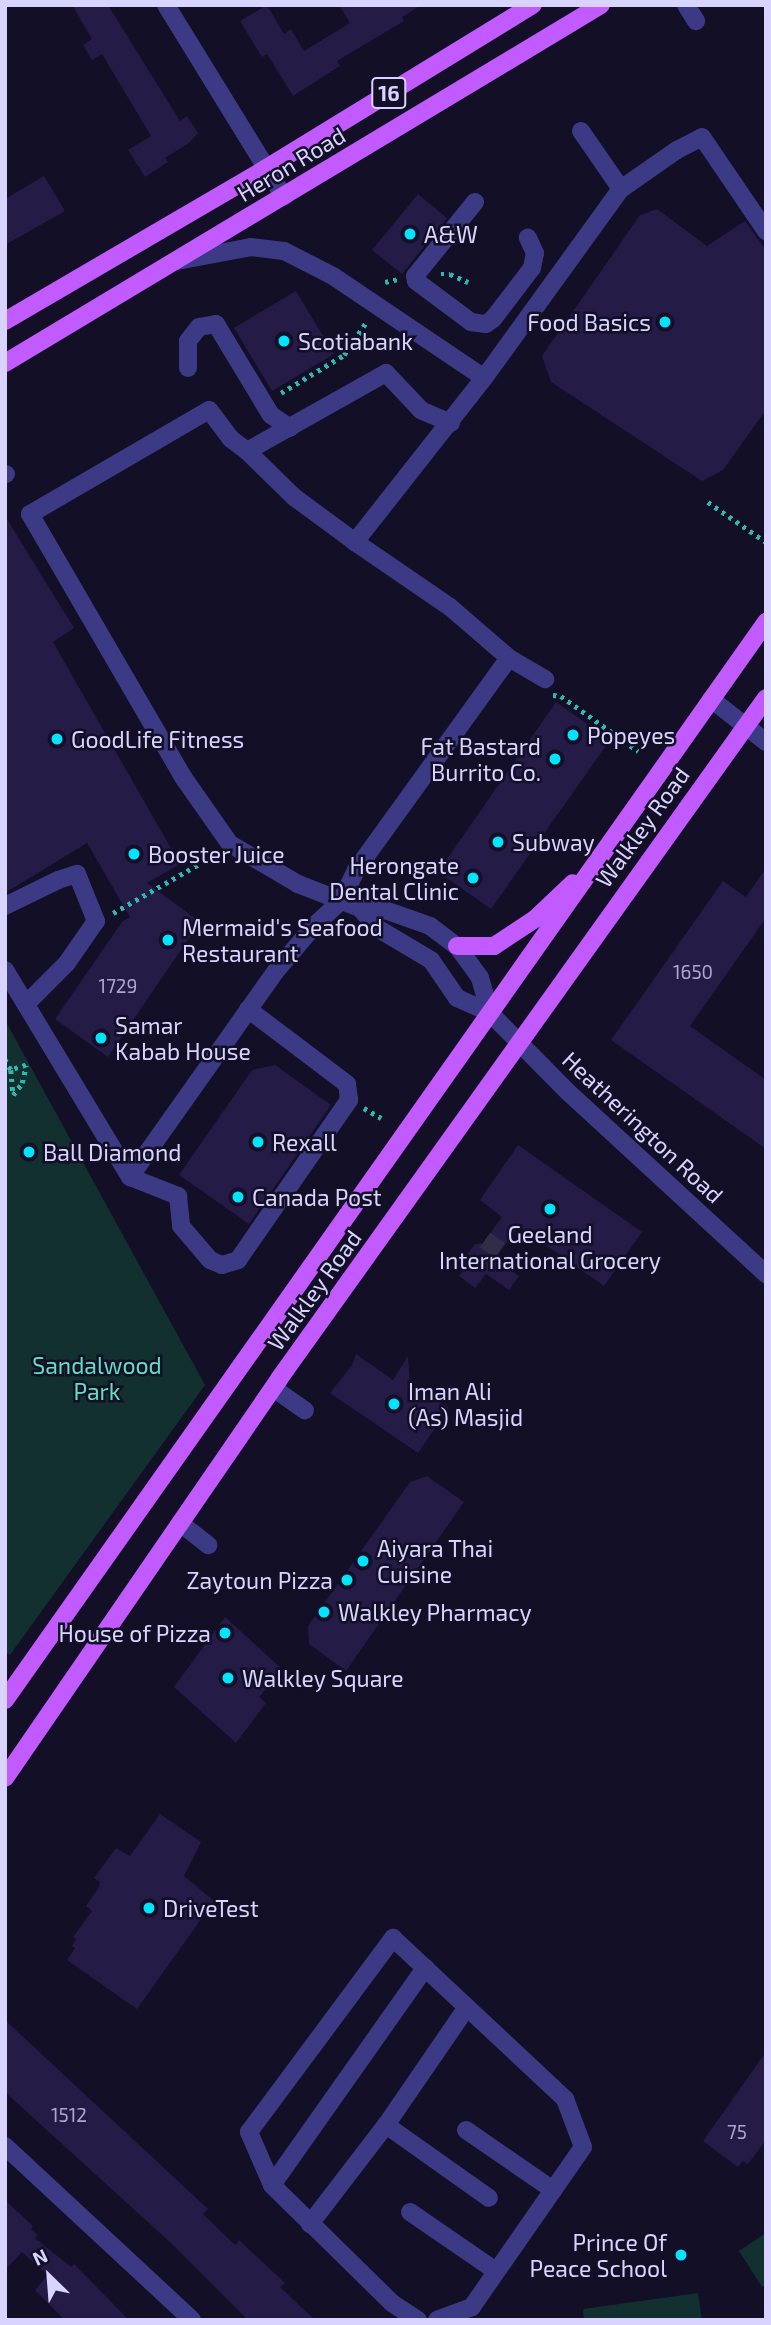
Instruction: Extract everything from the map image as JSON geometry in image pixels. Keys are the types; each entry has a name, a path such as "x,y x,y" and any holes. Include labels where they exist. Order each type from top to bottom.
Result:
{"main road":[{"name":"Heron Road","path":"5,321 265,169 533,5"},
{"name":"Heron Road","path":"5,363 601,5"},
{"name":"Walkley Road","path":"5,1700 766,622"},
{"name":"Walkley Road","path":"5,1777 273,1388 518,1041 766,698"},
{"path":"457,946 494,946 514,935 535,919 598,859"}],"street":[{"path":"166,5 265,169 285,197"},
{"path":"686,5 696,22"},
{"path":"581,131 621,189"},
{"path":"355,542 451,423 621,189 677,150 702,137 766,231"},
{"path":"475,202 415,276 416,281 471,322 486,324 493,319 533,268 535,253 528,238"},
{"path":"177,261 268,247 284,251 333,276 484,378"},
{"path":"188,368 188,341 199,327 216,324 271,415 290,428"},
{"path":"247,451 386,373 421,410 451,423"},
{"path":"490,1013 480,978 457,946 430,926 385,911 360,908 292,881 230,844 183,777 30,514 209,410 231,439 294,497 450,607 509,658 549,687"},
{"path":"130,1177 248,1010 314,926 341,901 356,870 509,658"},
{"path":"711,699 766,743"},
{"path":"5,906 58,880 77,874 96,921 67,963 26,1004"},
{"path":"360,908 377,928 431,960 457,998 490,1013"},
{"path":"5,971 130,1177 178,1196 181,1226 210,1260 222,1265 238,1260 349,1100 347,1084 248,1010"},
{"name":"Heatherington Road","path":"490,1013 766,1274"},
{"path":"273,1388 305,1410"},
{"path":"180,1523 208,1545"},
{"path":"418,2320 393,2303 272,2185 249,2132 393,1938 565,2099 583,2147 472,2307 438,2320"},
{"path":"272,2185 425,1968"},
{"path":"310,2224 386,2125 467,2007"},
{"path":"386,2125 489,2198"},
{"path":"466,2130 552,2190"},
{"path":"5,2146 192,2320"},
{"path":"410,2212 496,2271"}],"path":[{"path":"281,400 281,391 344,355 366,322"},
{"path":"708,502 766,542"},
{"path":"549,687 638,751"},
{"path":"96,921 189,871 230,844"},
{"path":"5,1059 11,1070 13,1095"},
{"path":"5,1100 13,1095 22,1083 26,1065 11,1070"}],"green space":[{"name":"Sandalwood Park","path":"5,1020 205,1385 10,1655 5,1652"},
{"path":"766,2233 766,2284 762,2287 739,2251"},
{"path":"698,2293 702,2320 584,2320 583,2309"}],"building":[{"path":"72,5 108,5 180,121 187,116 198,133 189,143 165,158 168,162 145,177 128,150 151,136 102,54 92,60 83,45 92,39"},
{"path":"267,5 284,34 291,29 304,51 350,23 339,5 421,5 402,17 404,21 337,61 340,66 293,96 267,54 262,57 240,21"},
{"path":"44,176 65,211 5,245 5,199"},
{"name":"A&W","path":"418,194 447,218 402,274 372,250"},
{"name":"Food Basics","path":"657,209 707,246 745,221 766,250 766,410 723,470 702,481 551,382 542,356 640,215"},
{"name":"Scotiabank","path":"296,291 334,354 272,391 234,328"},
{"path":"5,516 74,628 53,642 180,864 147,883 200,922 108,1057 55,1019 122,922 130,917 87,843 5,893"},
{"path":"556,702 610,740 491,909 438,872"},
{"path":"766,868 766,918 690,1026 766,1080 766,1149 611,1040 723,881 746,897"},
{"name":"Rexall","path":"275,1065 331,1105 249,1224 179,1175 252,1070"},
{"name":"Geeland International Grocery","path":"518,1145 642,1232 604,1286 519,1226 495,1259 519,1276 509,1290 486,1274 475,1288 459,1276 465,1268 463,1260 475,1244 483,1243 502,1217 480,1200"},
{"name":"Iman Ali (As) Masjid","path":"356,1354 393,1380 408,1356 410,1383 449,1408 418,1453 330,1393 352,1365"},
{"path":"427,1476 464,1502 346,1671 309,1644 308,1626 410,1482"},
{"name":"Walkley Square","path":"225,1617 283,1670 259,1697 266,1703 236,1743 174,1687"},
{"name":"DriveTest","path":"160,1814 201,1842 184,1876 214,1901 137,2009 67,1960 75,1948 72,1946 76,1939 73,1937 92,1911 86,1906 99,1887 100,1882 94,1878 116,1848 130,1856"},
{"path":"5,2020 208,2209 203,2214 235,2245 239,2240 285,2283 280,2287 315,2320 248,2320 172,2244 5,2092"},
{"path":"766,2052 766,2140 748,2164 743,2161 738,2167 703,2141"},
{"path":"5,2200 33,2226 31,2229 38,2235 35,2238 71,2267 74,2264 129,2320 65,2320 35,2290 48,2275 22,2252 5,2270"}],"tunnel":[{"path":"485,1240 501,1251"}],"place":[{"name":"A&W","path":"410,234"},
{"name":"Food Basics","path":"665,322"},
{"name":"Scotiabank","path":"284,341"},
{"name":"Popeyes","path":"573,735"},
{"name":"GoodLife Fitness","path":"57,739"},
{"name":"Fat Bastard Burrito Co.","path":"555,759"},
{"name":"Subway","path":"498,842"},
{"name":"Booster Juice","path":"134,854"},
{"name":"Herongate Dental Clinic","path":"473,878"},
{"name":"Mermaid's Seafood Restaurant","path":"168,940"},
{"name":"Samar Kabab House","path":"101,1038"},
{"name":"Rexall","path":"258,1142"},
{"name":"Ball Diamond","path":"29,1152"},
{"name":"Canada Post","path":"238,1197"},
{"name":"Geeland International Grocery","path":"550,1209"},
{"name":"Iman Ali (As) Masjid","path":"394,1404"},
{"name":"Aiyara Thai Cuisine","path":"363,1561"},
{"name":"Zaytoun Pizza","path":"347,1580"},
{"name":"Walkley Pharmacy","path":"324,1612"},
{"name":"House of Pizza","path":"225,1633"},
{"name":"Walkley Square","path":"228,1678"},
{"name":"DriveTest","path":"149,1908"},
{"name":"Prince Of Peace School","path":"681,2255"}]}
